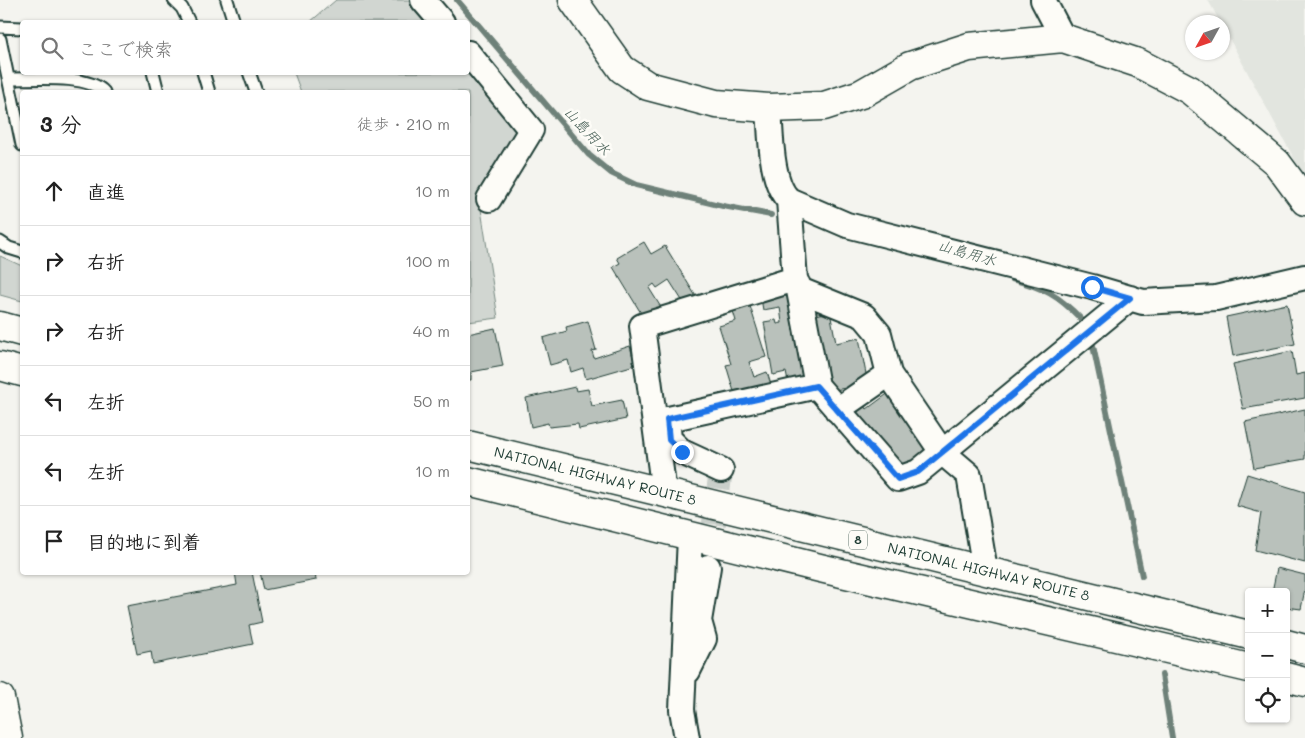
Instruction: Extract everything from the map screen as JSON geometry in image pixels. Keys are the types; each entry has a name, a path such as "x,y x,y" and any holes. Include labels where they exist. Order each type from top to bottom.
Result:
{"main road":[{"path":"574,0 622,69 648,86 716,104 769,108 824,106 861,94 910,66 969,47 1064,38 1138,63 1190,90 1278,163 1305,201"},
{"path":"0,326 20,331"},
{"path":"0,366 20,371"},
{"name":"NATIONAL HIGHWAY ROUTE 8","path":"470,445 1245,634"},
{"path":"470,482 690,537 1245,667"},
{"path":"1197,622 1245,621"},
{"path":"1290,631 1305,635"},
{"path":"1290,645 1305,649"},
{"path":"1290,678 1305,682"},
{"path":"0,698 8,738"}],"street":[{"path":"423,0 440,20"},
{"path":"1043,0 1064,38"},
{"path":"470,55 531,130 489,199"},
{"path":"769,108 774,167 784,196 789,200 847,225 1143,302 1216,298 1305,277"},
{"path":"789,200 796,282 816,386 898,479 918,472 1130,298"},
{"path":"796,282 800,290 864,316 879,334 889,374 942,452 969,475 985,570"},
{"path":"664,493 661,421 642,326 796,282"},
{"path":"837,410 889,374"},
{"path":"661,421 816,386"},
{"path":"661,421 669,440 682,452 721,470"},
{"path":"687,738 682,710 690,537"},
{"path":"684,679 704,639 699,621 708,568"}],"lane":[{"path":"174,0 182,8 188,20"},
{"path":"228,0 233,20"},
{"path":"0,28 20,28"},
{"path":"0,39 20,135"},
{"path":"153,75 157,90"},
{"path":"204,75 208,90"},
{"path":"251,75 255,90"},
{"path":"9,78 86,81 102,90"},
{"path":"0,242 9,248 20,251"}],"shaded area":[{"path":"336,0 413,0 430,20 312,20"},
{"path":"1208,0 1305,0 1305,179 1230,40 1230,15 1216,15"},
{"path":"470,67 517,123 519,136 480,203 498,318 470,322 470,90 300,90 295,75 470,75"},
{"path":"0,256 20,265 20,300 0,295"}],"building":[{"path":"644,242 651,254 665,246 697,298 685,305 669,280 657,288 654,284 649,288 662,309 644,318 613,267 620,263 617,258"},
{"path":"790,288 806,379 788,382 786,372 773,375 764,322 776,320 777,324 782,323 780,307 763,310 760,293"},
{"path":"1287,304 1295,344 1233,356 1226,317"},
{"path":"750,306 766,357 749,362 754,377 767,372 773,391 735,395 726,365 731,364 719,326 736,321 733,311"},
{"path":"830,312 836,343 859,338 868,384 829,391 806,317"},
{"path":"588,321 596,350 592,351 594,358 630,346 635,365 586,379 583,368 571,372 568,360 550,365 543,338 567,331 566,327"},
{"path":"495,328 503,366 471,372 471,380 470,380 470,334"},
{"path":"1292,351 1296,375 1305,373 1305,398 1243,409 1233,364"},
{"path":"575,387 576,391 588,389 592,406 622,400 626,419 579,429 578,424 549,427 548,423 531,427 526,398"},
{"path":"890,392 901,406 898,408 930,452 901,474 847,410 861,400 867,409"},
{"path":"1305,409 1305,459 1254,468 1245,422"},
{"path":"1247,474 1305,492 1305,563 1255,550 1261,513 1237,506"},
{"path":"1277,568 1305,575 1305,589 1301,609 1290,608 1290,588 1273,588"},
{"path":"235,575 253,575 262,622 249,625 253,644 153,664 151,651 137,654 127,606 237,585"},
{"path":"261,575 315,575 316,580 264,590"}],"waterway":[{"name":"山島用水","path":"457,0 589,155 611,173 636,185 723,206 771,215"},
{"name":"山島用水","path":"1012,279 1050,293 1081,319"},
{"name":"山島用水","path":"1092,341 1142,576"},
{"name":"山島用水","path":"1162,675 1172,738"}],"tunnel":[{"path":"709,560 721,470"}],"route":[{"path":"682,452 669,440 667,419 816,386 898,479 918,472 1130,298 1092,287"}]}
